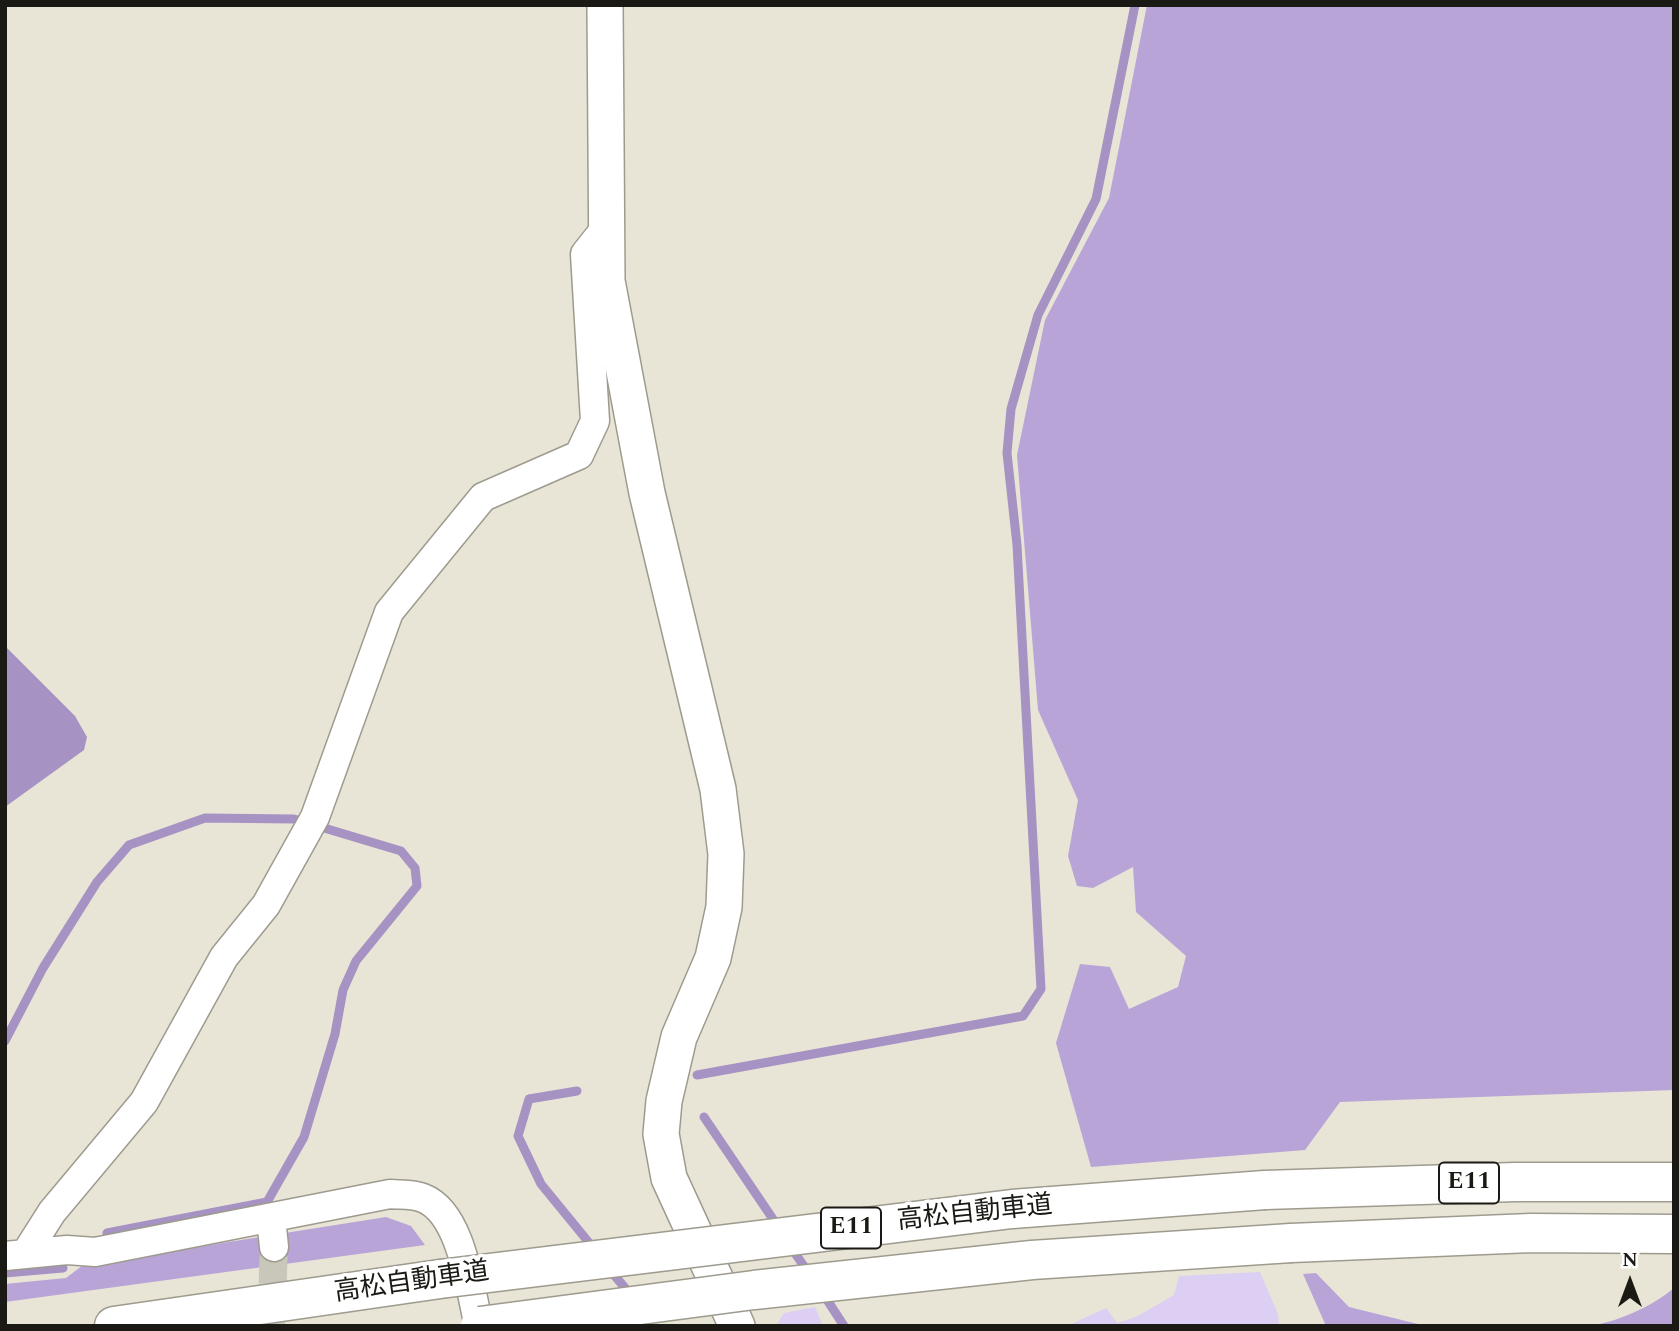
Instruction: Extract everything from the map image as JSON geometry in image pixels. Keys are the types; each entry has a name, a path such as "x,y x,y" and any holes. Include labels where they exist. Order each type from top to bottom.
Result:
{"highway":[{"name":"高松自動車道","path":"114,1326 440,1279 1012,1209 1265,1190 1515,1182 1674,1182"},
{"name":"高松自動車道","path":"479,1326 754,1290 1018,1261 1291,1243 1531,1233 1674,1234"}],"street":[{"path":"605,5 604,230 607,281 645,480 718,789 726,854 724,907 713,958 678,1037 664,1101 661,1134 669,1178 737,1326"},
{"path":"15,1254 144,1102 224,957 266,905 312,822 389,612 483,497 579,455 595,421 585,254 604,230"},
{"path":"15,1254 95,1252 390,1194 424,1198 447,1218 461,1251 479,1326"},
{"path":"271,1218 274,1247"}],"shaded area":[{"path":"1147,5 1674,5 1674,1090 1340,1102 1305,1150 1091,1167 1056,1043 1080,964 1110,967 1129,1009 1178,987 1186,956 1136,912 1133,867 1093,888 1077,886 1068,856 1078,800 1038,710 1017,455 1045,320 1109,198"},
{"path":"5,646 75,716 87,737 84,750 5,807"},
{"path":"386,1217 411,1226 425,1245 5,1302 5,1284 66,1278 83,1265"},
{"path":"1260,1272 1278,1314 1279,1326 1067,1326 1106,1308 1117,1323 1136,1317 1174,1295 1179,1276"},
{"path":"1316,1273 1349,1307 1426,1326 1326,1326 1303,1274"},
{"path":"1674,1288 1674,1326 1586,1326 1609,1322 1633,1313"},
{"path":"815,1307 823,1326 776,1326 784,1313"}],"waterway":[{"path":"697,1075 1023,1016 1041,989 1017,545 1007,453 1011,409 1038,315 1096,199 1135,5"},
{"path":"5,1041 43,968 97,882 129,845 205,818 294,819 401,851 415,868 417,886 356,961 343,990 335,1034 304,1137 267,1202 107,1233"},
{"path":"577,1091 529,1099 518,1136 541,1184 595,1250"},
{"path":"704,1117 779,1228"},
{"path":"790,1246 810,1275"},
{"path":"5,1273 63,1268"},
{"path":"610,1270 630,1294"},
{"path":"822,1292 844,1326"}],"tunnel":[{"path":"271,1326 274,1247"}]}
